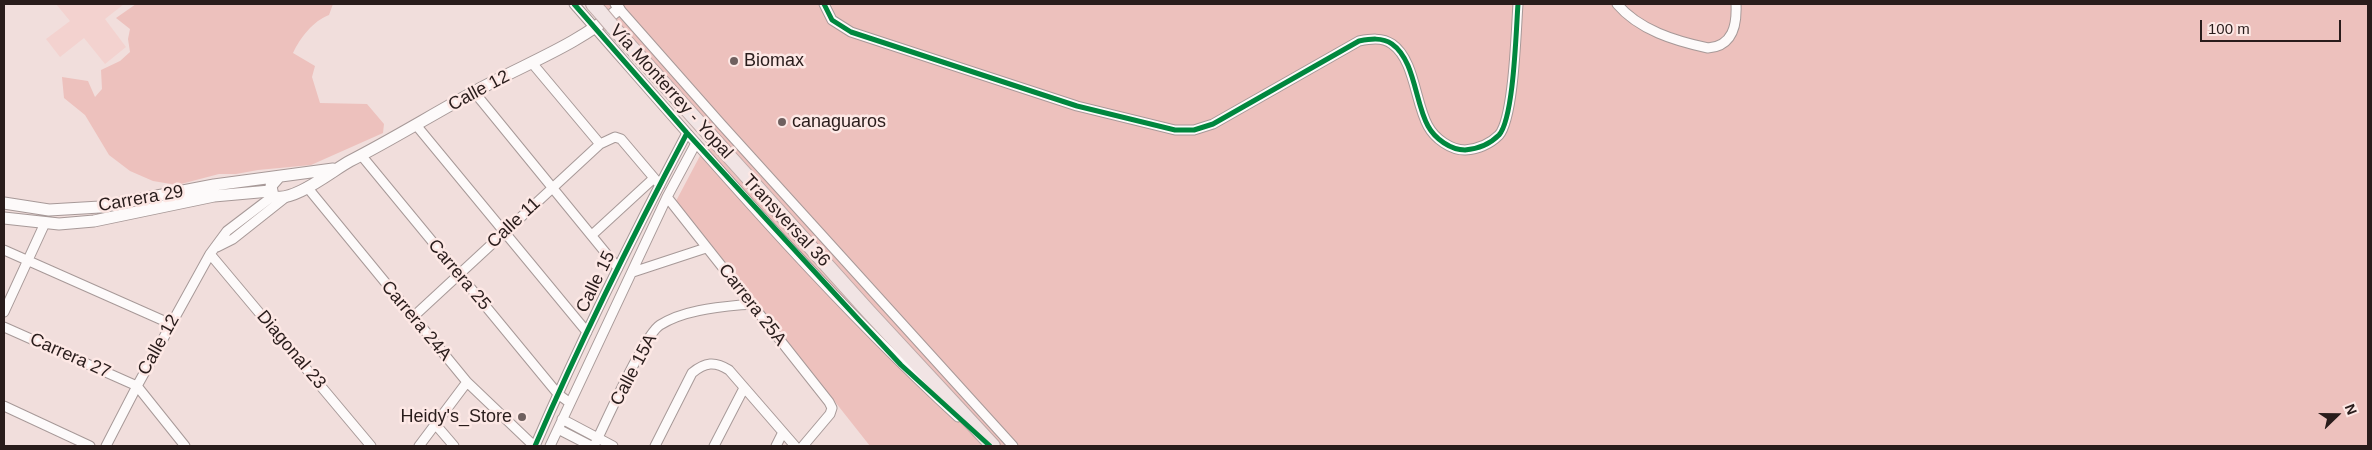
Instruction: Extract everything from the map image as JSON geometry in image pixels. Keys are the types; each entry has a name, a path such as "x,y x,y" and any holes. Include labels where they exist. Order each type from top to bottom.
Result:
{"highway":[{"name":"Vía Monterrey - Yopal","path":"597,9 991,446"}],"main road":[{"name":"Calle 12","path":"335,169 596,29 620,6"},
{"name":"Carrera 29","path":"4,204 49,210 93,208 214,185 335,169"},
{"path":"286,197 335,169"},
{"path":"272,193 273,182 278,178"},
{"name":"Carrera 29","path":"4,218 45,223 94,222 214,196 272,193 286,197"}],"street":[{"name":"Transversal 36","path":"574,4 696,143 901,365 991,446"},
{"path":"824,4 832,20 851,32 1077,106 1175,130 1194,130 1214,124 1359,41 1376,38 1392,43 1404,57 1428,126 1442,141 1459,150 1476,149 1489,142 1500,134 1508,116 1518,4"},
{"path":"1616,4 1637,23 1655,32 1708,48 1725,44 1730,38 1737,19 1736,4"},
{"name":"Transversal 36","path":"620,6 721,124 1013,446"},
{"path":"532,63 600,144"},
{"path":"475,93 618,268"},
{"path":"416,125 506,231 587,332"},
{"name":"Calle 15","path":"534,446 657,181 687,133"},
{"name":"Calle 11","path":"413,318 600,144 614,137 621,139 657,181"},
{"name":"Calle 15","path":"550,446 667,197 696,143"},
{"name":"Carrera 25","path":"361,155 558,394 570,402"},
{"path":"592,234 657,181"},
{"name":"Carrera 24A","path":"306,187 467,382 534,446"},
{"name":"Calle 12","path":"106,446 171,324 214,250 227,232 272,193"},
{"path":"214,250 233,239 286,197"},
{"name":"Carrera 25A","path":"667,197 829,402 832,408 830,414 803,446"},
{"path":"4,312 45,223"},
{"path":"633,272 706,248"},
{"path":"4,250 171,324"},
{"name":"Diagonal 23","path":"214,250 371,446"},
{"path":"610,284 623,293"},
{"name":"Calle 15A","path":"596,442 645,344 659,326 670,320 699,311 750,304"},
{"name":"Carrera 27","path":"4,327 137,386"},
{"path":"655,446 692,372 699,366 709,363 719,363 729,370 782,434 795,446"},
{"path":"419,446 467,382"},
{"path":"137,386 185,446"},
{"path":"714,446 744,388"},
{"path":"4,406 90,446"},
{"path":"562,420 596,442 613,446"},
{"path":"436,425 454,446"},
{"path":"558,430 590,446"},
{"path":"776,446 782,434"}],"shaded area":[{"path":"56,4 124,4 105,19 126,47 105,64 84,38 60,57 46,39 70,21"},
{"path":"136,4 333,4 329,15 318,21 308,31 293,53 315,66 312,77 320,103 367,104 384,124 383,133 311,165 236,174 219,174 177,185 153,181 130,171 109,155 85,115 64,98 62,77 88,81 95,97 102,89 101,70 120,61 130,52 128,39 130,29 116,18"},
{"path":"592,4 2368,4 2368,446 870,446 676,201 710,137"}],"cycle path":[{"path":"574,4 687,133 901,365 990,446"},
{"path":"824,4 832,20 851,32 1077,106 1175,130 1194,130 1213,124 1359,41 1380,39 1392,44 1400,51 1405,60 1424,117 1431,131 1449,146 1460,150 1479,147 1492,141 1499,135 1504,126 1511,93 1518,4"},
{"path":"535,446 608,288 687,133"}],"place":[{"name":"Biomax","path":"734,61"},
{"name":"canaguaros","path":"782,122"},
{"name":"Heidy's_Store","path":"522,417"}]}
